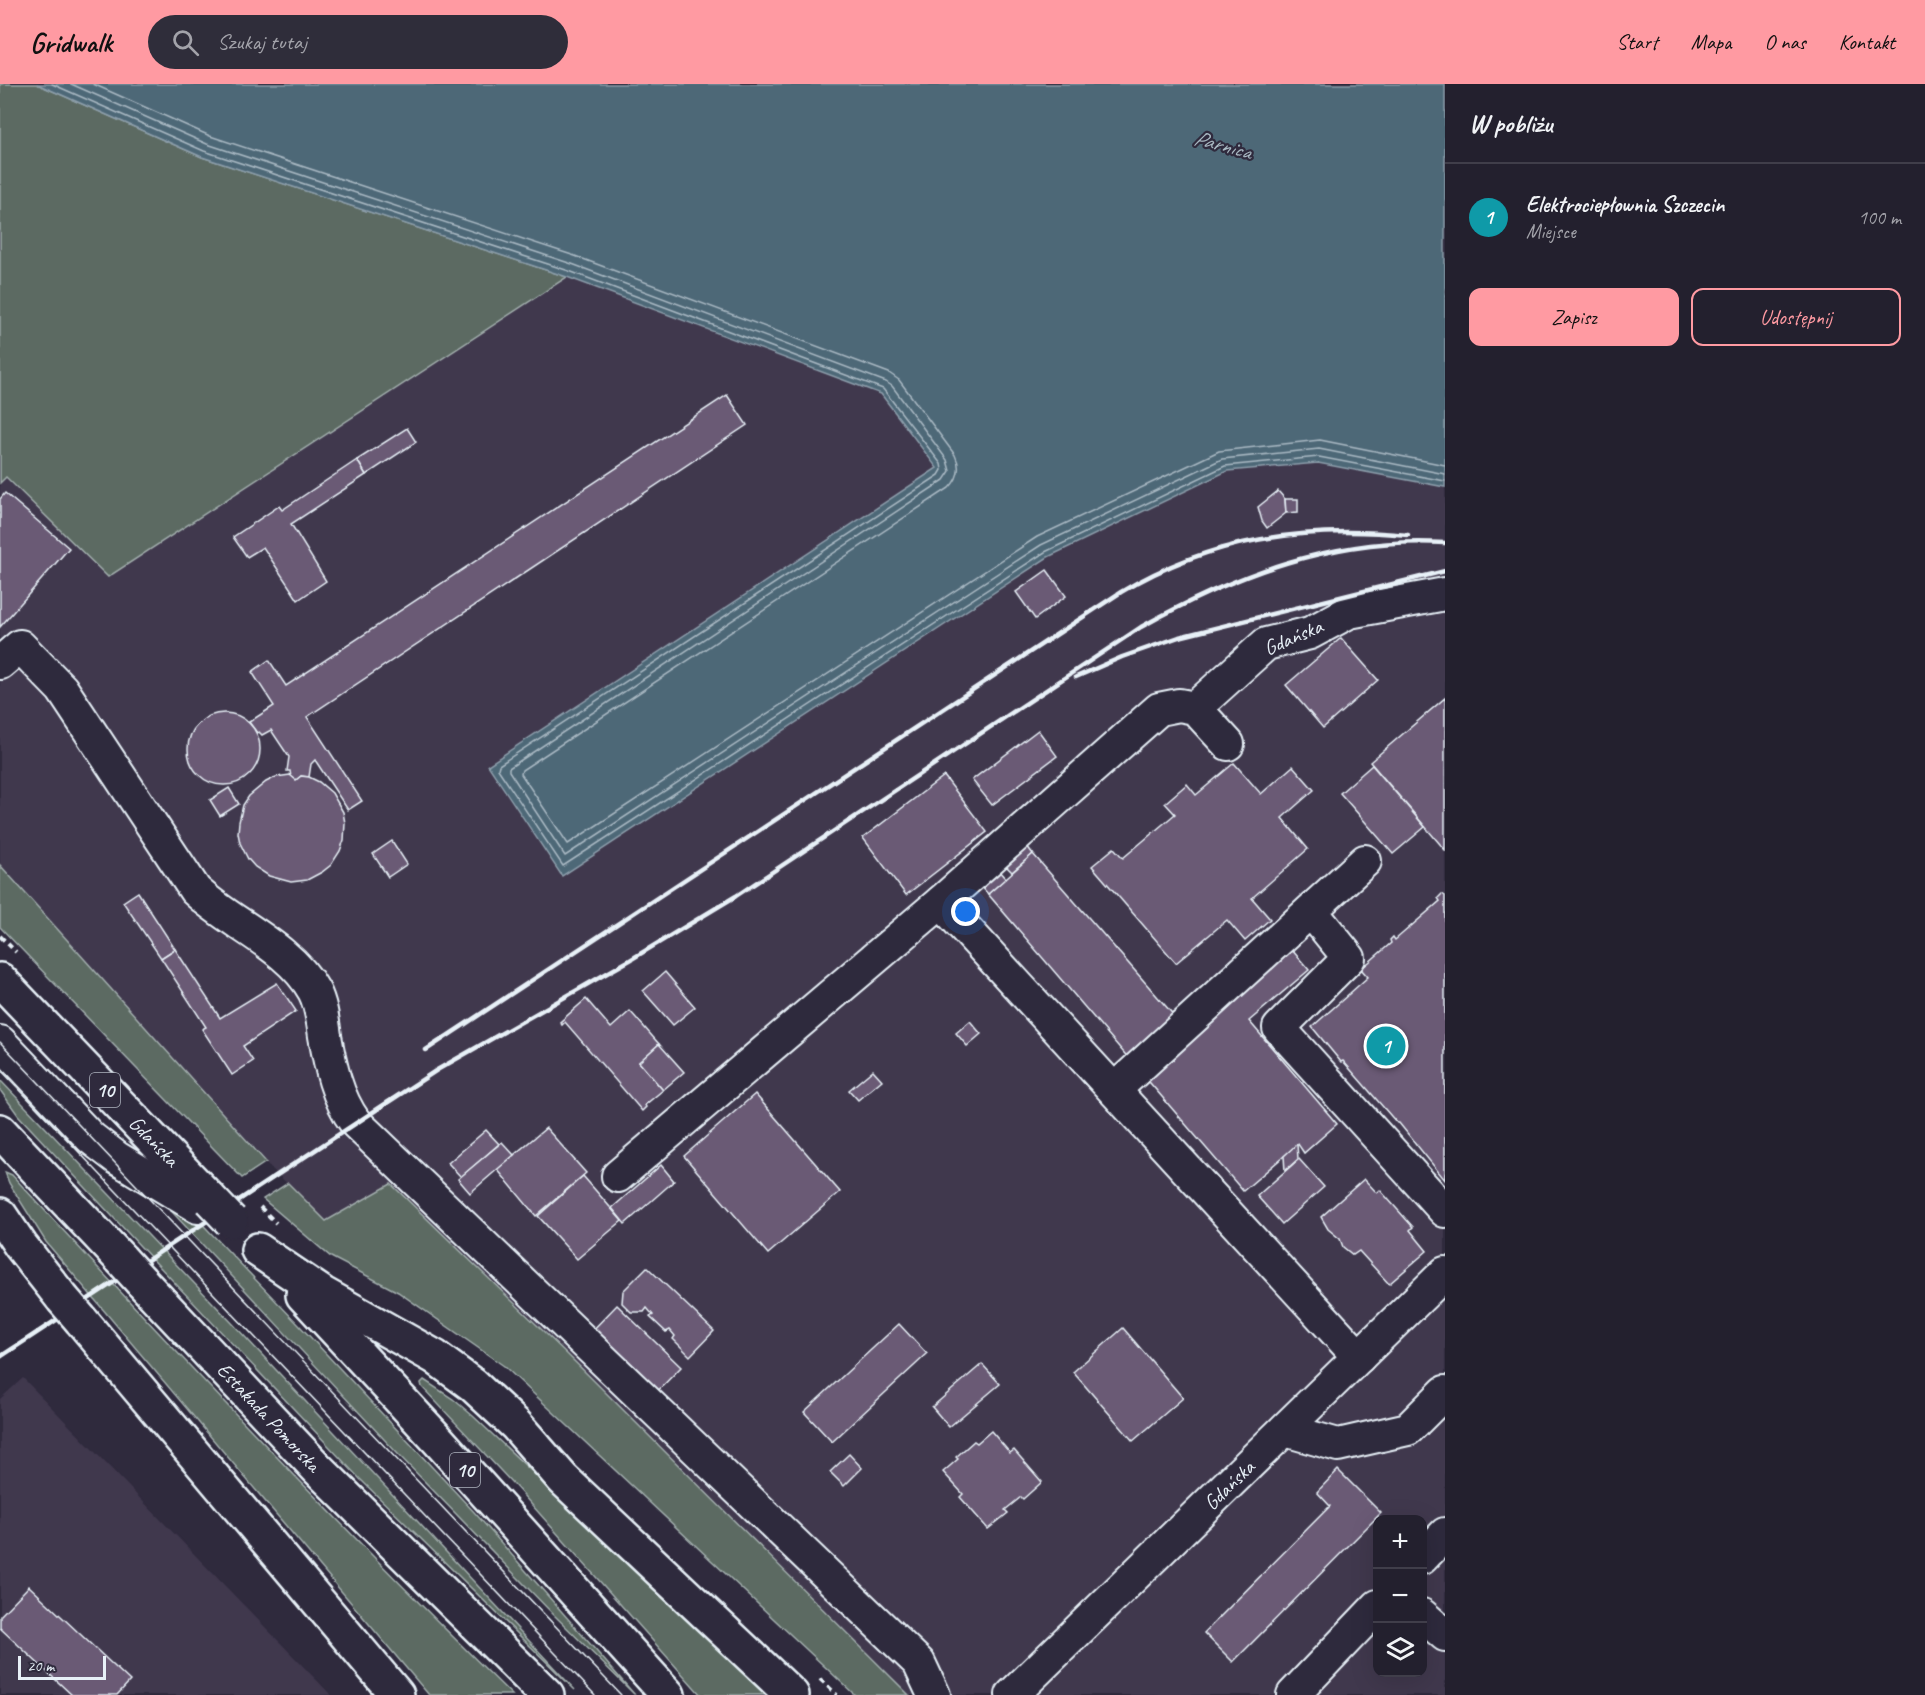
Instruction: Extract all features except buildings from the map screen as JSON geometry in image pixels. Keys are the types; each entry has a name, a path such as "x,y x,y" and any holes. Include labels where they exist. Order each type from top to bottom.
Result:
{"main road":[{"name":"Gdańska","path":"0,980 216,1213 258,1250"},
{"name":"Estakada Pomorska","path":"0,1131 317,1468 547,1695"},
{"path":"0,1215 21,1246 72,1309 397,1695"},
{"name":"10","path":"258,1250 327,1320 668,1695"},
{"path":"258,1250 323,1294 435,1357 473,1385 516,1425 562,1479 792,1695"}],"lane":[{"name":"Gdańska","path":"1195,708 1266,644 1310,633 1349,612 1445,594"},
{"path":"0,663 20,646 62,689 195,890 213,906 259,936 301,973 315,993 334,1078 347,1111 355,1122 919,1663 934,1695"},
{"path":"618,1176 941,902 1159,709 1179,705 1195,708 1228,744"},
{"path":"1114,1090 1365,861"},
{"path":"941,902 1359,1358"},
{"path":"1311,911 1349,958 1279,1028 1445,1211"},
{"path":"0,1042 97,1143 216,1213"},
{"path":"0,1112 28,1156 61,1196"},
{"name":"Gdańska","path":"1012,1695 1445,1273"},
{"path":"1285,1430 1338,1445 1408,1429 1445,1392"},
{"path":"1427,1553 1445,1534"},
{"path":"1293,1695 1373,1610"},
{"path":"1427,1619 1445,1635"}],"shaded area":[{"path":"567,277 881,394 937,469 1227,471 1318,463 1445,487 1445,1695 909,1695 567,1354 326,1221 269,1166 0,865 0,483 5,477 109,577"},
{"path":"23,1378 331,1695 0,1695 0,1399"}],"green space":[{"path":"0,84 37,84 202,157 567,277 108,577 6,477 0,483"},
{"path":"0,865 266,1162 242,1178 0,927"},
{"path":"0,1080 234,1325 575,1690 360,1479 140,1246 18,1115 0,1090"},
{"path":"5,1172 12,1175 196,1373 321,1503 512,1695 429,1695 46,1242 9,1183"},
{"path":"288,1183 326,1221 391,1184 567,1354 909,1695 855,1695 504,1366 398,1292 331,1257 263,1199"},
{"path":"147,1185 185,1206 299,1325 475,1513 635,1695 396,1452"},
{"path":"424,1380 453,1399 473,1416 769,1695 701,1695 515,1486 422,1387 421,1383"}],"water":[{"name":"Parnica","path":"37,84 1445,84 1445,487 1318,463 1227,471 1048,557 562,876 488,765 937,468 881,394 567,277 202,157"}],"tram line":[{"path":"0,1042 621,1695"},
{"path":"0,1069 595,1695"}],"railway":[{"path":"426,1050 1121,592 1155,574 1189,559 1224,548 1296,534 1370,532 1408,535"},
{"path":"0,1357 437,1070 630,960 736,896 1141,627 1213,591 1287,562 1364,546 1404,542 1445,543"},
{"path":"1076,677 1122,657 1179,637 1445,571"}],"place":[{"name":"Elektrociepłownia Szczecin","path":"1386,1046"}]}
